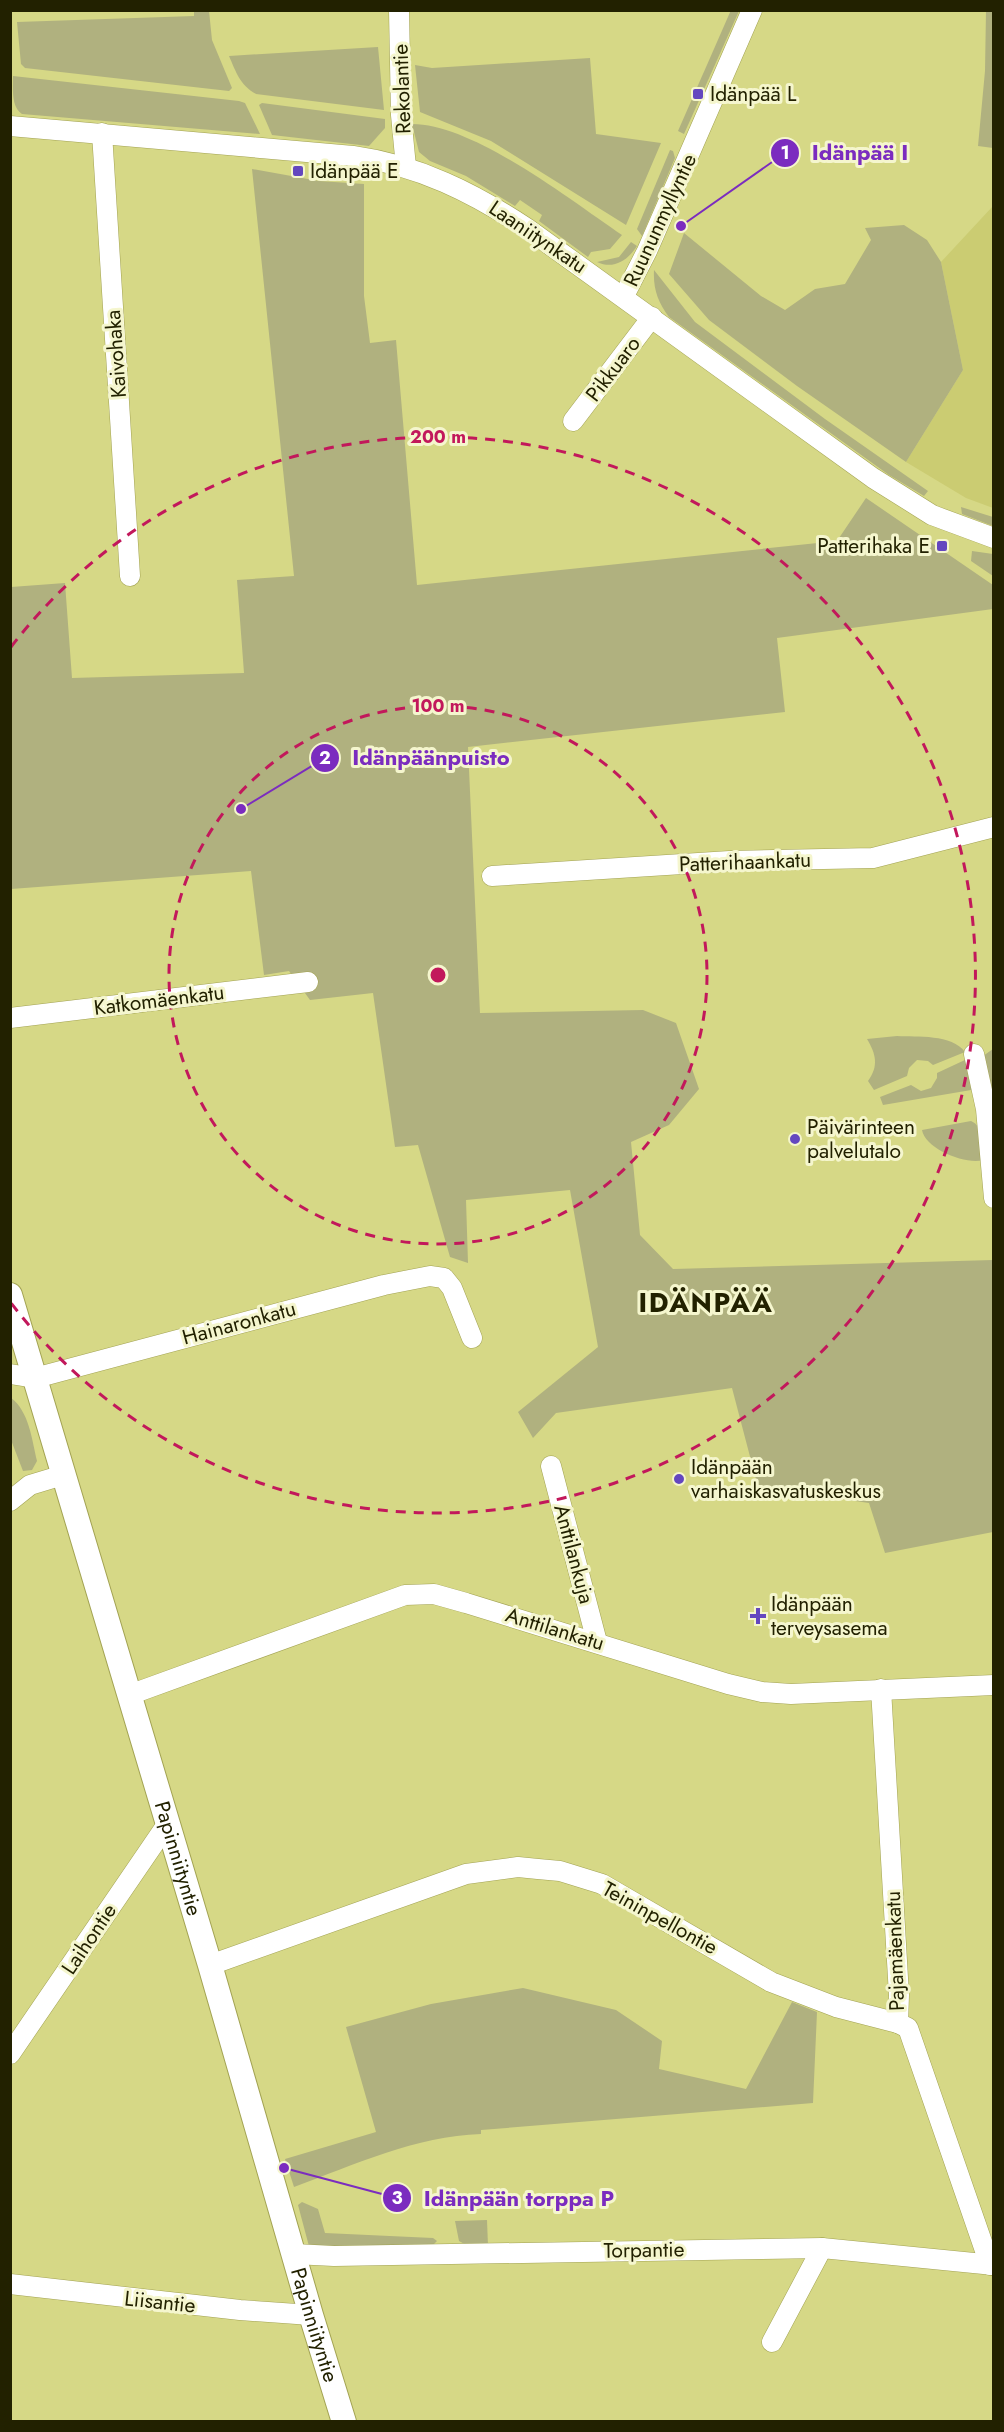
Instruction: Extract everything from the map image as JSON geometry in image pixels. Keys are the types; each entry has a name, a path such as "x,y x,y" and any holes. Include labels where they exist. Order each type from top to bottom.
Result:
{"street":[{"name":"Rekolantie","path":"399,10 401,115 406,166"},
{"name":"Ruununmyllyntie","path":"624,297 647,251 752,10"},
{"name":"Laaniitynkatu","path":"10,126 342,155 406,166 487,202 652,317 873,478 932,515 993,538"},
{"name":"Kaivohaka","path":"102,133 130,576"},
{"name":"Pikkuaro","path":"573,421 652,317"},
{"name":"Patterihaankatu","path":"492,876 730,861 873,858 993,827"},
{"name":"Katkomäenkatu","path":"10,1018 308,982"},
{"path":"974,1054 986,1108 993,1198"},
{"name":"Hainaronkatu","path":"35,1378 384,1285 430,1276 444,1278 452,1288 472,1338"},
{"name":"Papinniityntie","path":"10,1295 344,2421"},
{"path":"10,1374 35,1378"},
{"name":"Anttilankuja","path":"551,1466 597,1641"},
{"path":"10,1501 30,1485 63,1475"},
{"name":"Anttilankatu","path":"129,1695 405,1594 435,1594 597,1641 728,1684 762,1692 790,1694 993,1685"},
{"name":"Pajamäenkatu","path":"881,1689 899,1995 898,2023 908,2028 992,2265"},
{"name":"Laihontie","path":"10,2054 168,1823"},
{"name":"Teininpellontie","path":"210,1965 466,1874 518,1867 560,1871 602,1884 771,1982 836,2007 898,2023"},
{"path":"772,2342 822,2248"},
{"name":"Torpantie","path":"294,2254 334,2256 822,2248 992,2265"},
{"name":"Liisantie","path":"10,2284 229,2309 311,2315"}],"shaded area":[{"path":"993,206 993,508 966,498 906,462 963,370 941,262"}],"green space":[{"path":"731,10 739,11 684,134 678,131"},
{"path":"194,11 209,11 212,40 232,88 229,91 25,68 21,64 17,22 194,16"},
{"path":"986,11 993,11 993,148 978,146 985,71"},
{"path":"378,47 384,110 256,94 242,82 229,56"},
{"path":"590,58 596,134 661,143 626,225 491,141 420,112 415,65 432,68"},
{"path":"13,76 239,101 245,103 260,134 22,114 14,102"},
{"path":"262,103 385,119 385,128 369,146 272,135 259,105"},
{"path":"412,124 437,127 464,136 492,150 549,184 622,235 610,249 591,252 588,257 539,221 542,215 520,200 515,206 466,176 430,161 419,152"},
{"path":"670,150 673,151 675,158 642,236 637,229"},
{"path":"252,169 319,181 364,184 364,296 370,343 396,340 417,585 837,541 866,498 993,585 993,609 777,638 785,712 468,747 480,1013 643,1010 676,1023 699,1089 669,1125 631,1142 640,1235 673,1269 993,1260 993,1532 885,1553 869,1503 758,1487 732,1388 556,1413 533,1438 518,1412 598,1347 570,1190 466,1200 468,1263 450,1257 418,1145 395,1147 373,993 310,1000 289,971 264,975 251,871 11,889 11,587 65,583 72,678 244,673 237,580 294,576"},
{"path":"904,225 927,240 941,262 963,370 906,462 797,386 709,320 669,274 684,233 761,296 785,310 815,289 845,284 871,240 865,228"},
{"path":"631,242 637,246 620,262 609,265 597,262 619,257"},
{"path":"654,270 695,322 825,419 928,491 924,496 889,475 669,317 657,295"},
{"path":"961,507 993,517 993,526 962,514"},
{"path":"972,551 993,554 993,576 971,561"},
{"path":"897,1036 943,1039 959,1046 965,1052 933,1065 928,1061 917,1060 909,1068 907,1076 874,1090 868,1081 874,1070 875,1060 867,1039"},
{"path":"993,1049 993,1093 983,1056"},
{"path":"967,1059 977,1089 883,1105 880,1097 911,1085 921,1091 931,1088 937,1078 937,1073"},
{"path":"971,1121 980,1132 983,1160 967,1160 947,1154 930,1143 922,1130"},
{"path":"11,1398 22,1410 29,1426 37,1461 32,1470 23,1471 11,1440"},
{"path":"523,1988 616,2010 662,2041 659,2069 746,2089 792,2002 817,2012 813,2103 481,2130 481,2134 433,2140 386,2153 294,2187 285,2159 376,2132 346,2027 431,2004"},
{"path":"302,2202 318,2209 325,2233 433,2238 437,2241 433,2245 310,2250 298,2205"},
{"path":"487,2220 488,2246 468,2246 459,2241 455,2221"}],"place":[{"name":"Idänpää L","path":"698,94"},
{"name":"Idänpää E","path":"298,171"},
{"name":"Idänpää I","path":"681,226"},
{"name":"Patterihaka E","path":"942,546"},
{"name":"Idänpäänpuisto","path":"241,809"},
{"name":"Päivärinteen palvelutalo","path":"795,1139"},
{"name":"Idänpään varhaiskasvatuskeskus","path":"679,1479"},
{"name":"Idänpään terveysasema","path":"758,1616"},
{"name":"Idänpään torppa P","path":"284,2168"}],"district":[{"name":"IDÄNPÄÄ","path":"706,1302"}]}
